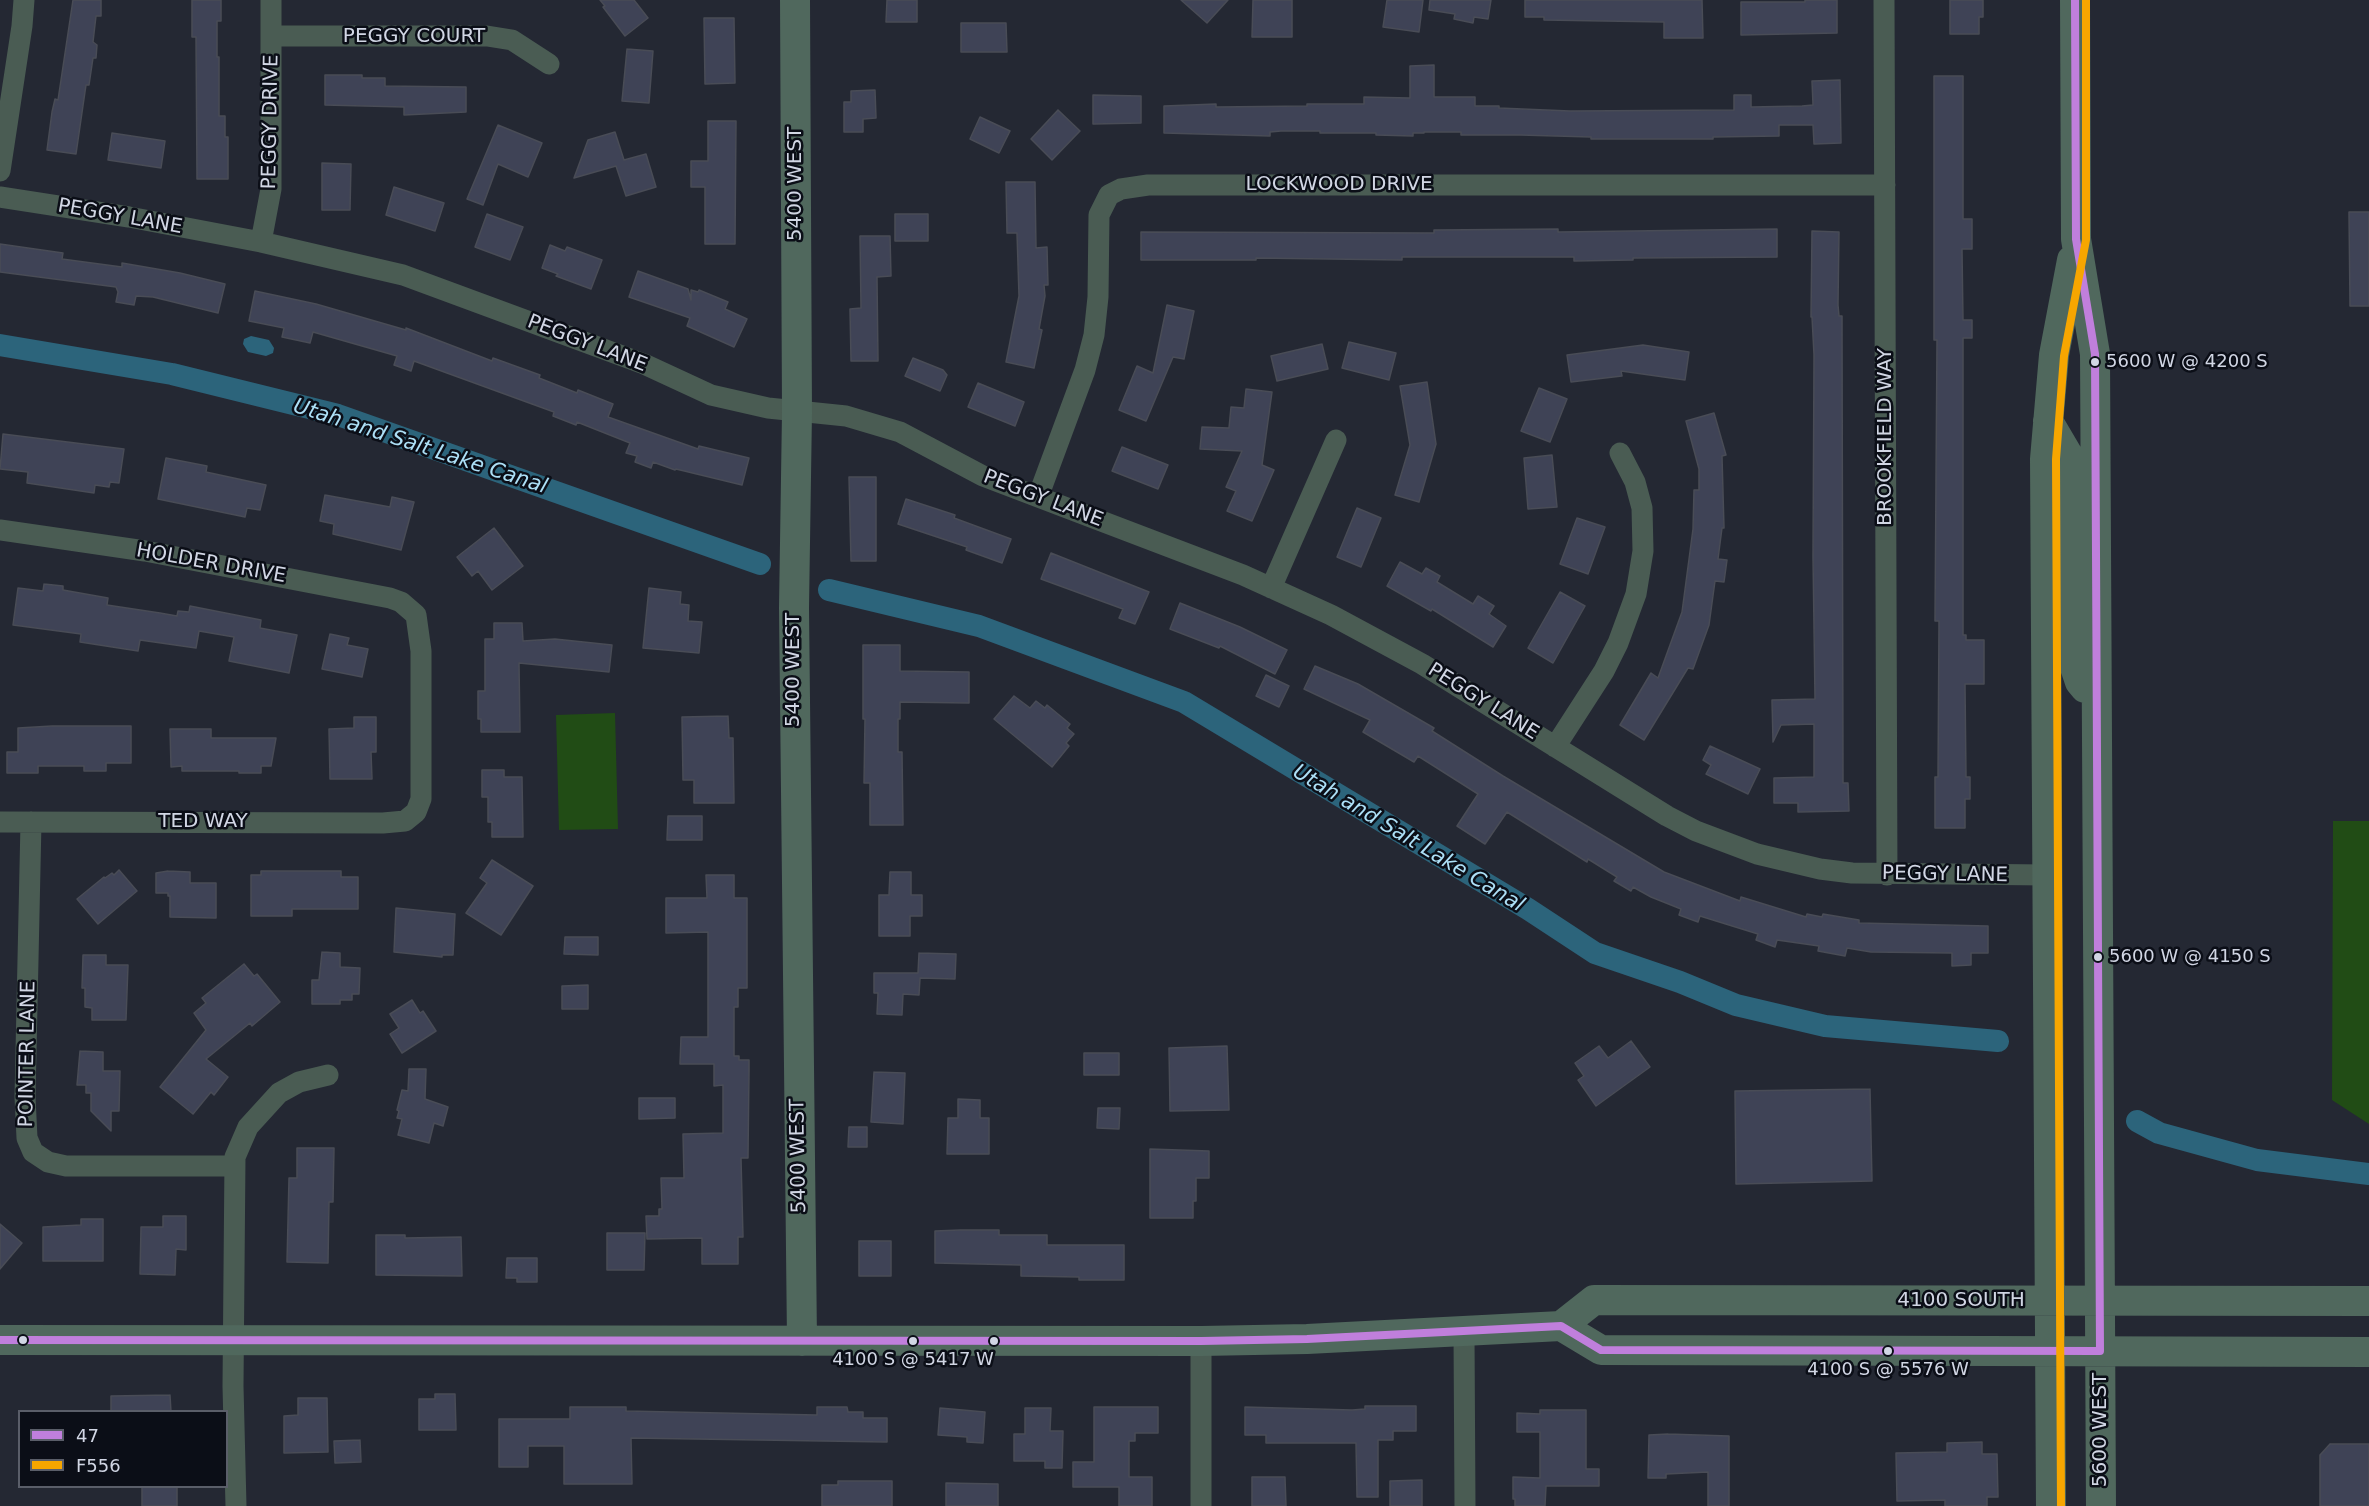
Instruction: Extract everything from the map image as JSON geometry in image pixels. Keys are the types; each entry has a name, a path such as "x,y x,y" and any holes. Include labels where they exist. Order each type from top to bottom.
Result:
{"main road":[{"name":"5400 WEST","path":"795,0 797,412 794,608 801,1341"},
{"name":"5600 WEST","path":"2075,0 2076,239 2095,354 2101,1506"},
{"name":"5600 WEST","path":"2051,1506 2045,506 2048,421 2054,355 2076,239"},
{"path":"2048,421 2068,455 2074,492 2076,670 2085,688 2097,689"},
{"name":"4100 SOUTH","path":"1561,1326 1594,1300 2369,1301"},
{"path":"0,1340 1201,1341 1464,1333 1561,1326 1601,1350 2369,1352"}],"street":[{"path":"0,171 24,0"},
{"name":"PEGGY DRIVE","path":"261,242 271,189 272,0"},
{"name":"BROOKFIELD WAY","path":"1884,0 1887,875"},
{"name":"PEGGY COURT","path":"272,36 487,36 512,40 549,64"},
{"name":"LOCKWOOD DRIVE","path":"1038,497 1085,370 1094,335 1098,297 1099,215 1109,195 1121,189 1148,185 1885,185"},
{"name":"PEGGY LANE","path":"0,197 129,217 261,242 403,275 644,364 711,395 755,406 846,416 900,432 976,472 1271,588 1331,615 1422,664 1667,816 1756,854 1820,869 1887,875 2048,875"},
{"path":"1271,588 1336,440"},
{"path":"1555,747 1604,671 1618,643 1636,594 1643,551 1642,508 1635,482 1620,453"},
{"name":"HOLDER DRIVE","path":"0,530 145,551 401,602 416,615 421,651 421,799 416,812 405,821"},
{"name":"TED WAY","path":"0,822 383,823 405,821"},
{"name":"POINTER LANE","path":"31,822 26,1097 27,1138 33,1152 48,1162 66,1166 234,1166"},
{"path":"236,1506 234,1166 238,1147 248,1127 279,1093 299,1082 328,1075"},
{"path":"1464,1333 1465,1506"},
{"path":"1201,1341 1201,1506"}],"green space":[{"path":"615,713 618,829 559,830 556,715"},
{"path":"2333,821 2369,821 2369,1124 2332,1100"}],"water":[{"path":"251,336 269,340 274,348 273,353 266,356 248,352 243,344 244,339"}],"building":[{"path":"73,0 101,0 101,16 96,16 93,42 97,45 96,58 93,58 89,85 86,85 76,154 47,150 52,112 55,99 58,100"},
{"path":"192,0 221,0 221,21 217,21 219,116 225,116 225,137 228,137 228,179 197,179 196,37 192,37"},
{"path":"600,0 634,0 648,18 625,36"},
{"path":"887,0 917,0 917,22 886,22"},
{"path":"1181,0 1228,0 1207,23"},
{"path":"1253,0 1292,0 1292,37 1252,37"},
{"path":"1387,0 1423,0 1419,32 1383,27"},
{"path":"1430,0 1491,0 1488,19 1474,17 1473,23 1454,19 1455,14 1429,10"},
{"path":"1525,0 1702,0 1703,38 1664,38 1664,22 1544,20 1544,17 1525,17"},
{"path":"1805,0 1837,0 1837,33 1741,35 1741,2 1805,2"},
{"path":"1950,0 1983,0 1983,17 1979,17 1979,34 1950,34"},
{"path":"704,18 734,18 735,83 705,84"},
{"path":"961,23 1006,23 1007,52 961,52"},
{"path":"627,49 653,51 649,103 622,101"},
{"path":"1434,65 1434,97 1475,97 1475,106 1570,111 1734,110 1734,95 1751,95 1751,107 1813,105 1812,81 1840,80 1841,143 1814,144 1813,125 1779,125 1779,136 1713,137 1713,139 1591,139 1591,137 1461,135 1461,132 1424,132 1413,133 1413,136 1376,135 1376,133 1320,133 1320,131 1270,132 1270,136 1164,133 1164,106 1216,104 1216,107 1307,106 1307,104 1364,104 1364,97 1410,98 1410,66"},
{"path":"325,75 362,75 362,78 385,78 385,86 466,87 466,112 404,115 404,107 325,105"},
{"path":"1934,76 1963,76 1963,219 1972,219 1972,249 1962,249 1963,320 1972,320 1972,338 1963,338 1963,635 1966,635 1966,640 1984,640 1984,684 1965,684 1966,777 1970,777 1970,799 1965,799 1965,828 1935,828 1935,777 1938,777 1939,621 1935,621 1937,340 1934,340"},
{"path":"875,90 876,118 863,119 863,132 844,132 844,102 851,102 851,91"},
{"path":"1093,95 1141,96 1141,123 1093,124"},
{"path":"1058,110 1080,131 1052,160 1031,139"},
{"path":"980,117 1010,131 999,153 970,139"},
{"path":"708,121 736,121 735,244 705,244 705,187 691,187 691,161 708,161"},
{"path":"498,125 542,143 528,177 498,164 483,205 467,199"},
{"path":"615,132 624,160 646,154 656,187 626,196 616,166 574,178 588,140"},
{"path":"112,133 165,141 161,168 108,160"},
{"path":"322,163 351,164 350,210 322,210"},
{"path":"1006,182 1035,182 1036,248 1047,247 1048,285 1044,285 1045,296 1039,329 1042,330 1034,368 1006,362 1019,296 1017,233 1007,233"},
{"path":"394,187 444,203 435,231 386,215"},
{"path":"2349,212 2369,212 2369,306 2350,306"},
{"path":"487,214 523,227 510,260 475,247"},
{"path":"895,214 928,214 928,241 895,241"},
{"path":"1558,229 1558,232 1777,229 1777,257 1633,258 1633,260 1574,261 1574,257 1402,257 1402,260 1256,258 1256,260 1141,260 1141,232 1434,233 1434,230"},
{"path":"1812,231 1839,232 1838,305 1839,316 1842,316 1843,783 1848,783 1849,811 1798,812 1798,803 1774,803 1774,778 1814,777 1814,724 1781,725 1773,742 1772,700 1815,699"},
{"path":"860,236 890,236 891,276 877,277 878,361 851,361 850,309 861,308"},
{"path":"0,244 63,253 62,259 122,267 122,263 225,284 218,313 153,297 136,296 134,305 116,302 118,292 116,287 0,272"},
{"path":"550,245 565,251 567,247 602,260 591,289 556,276 558,274 542,268"},
{"path":"638,271 688,289 691,300 691,290 698,292 699,290 728,302 725,309 747,319 734,347 687,326 690,318 629,297"},
{"path":"255,291 316,304 406,330 406,328 492,361 493,358 540,375 539,378 577,393 578,390 613,404 608,417 698,449 699,446 749,458 742,485 675,470 653,462 651,468 635,462 637,456 626,453 630,443 577,422 576,425 553,416 554,412 414,361 411,371 394,365 397,356 313,332 310,343 282,337 284,328 249,321"},
{"path":"1167,305 1194,311 1184,359 1173,357 1146,421 1119,410 1137,366 1153,373"},
{"path":"1349,342 1396,353 1389,380 1342,368"},
{"path":"1322,344 1328,369 1277,381 1271,356"},
{"path":"1643,345 1689,352 1685,380 1621,371 1622,376 1571,382 1567,355"},
{"path":"913,358 943,370 947,375 940,391 905,376"},
{"path":"1427,382 1436,444 1419,502 1395,495 1410,445 1400,386"},
{"path":"978,383 1024,402 1015,426 968,407"},
{"path":"1539,388 1567,399 1550,442 1521,431"},
{"path":"1246,389 1272,392 1262,465 1274,470 1252,521 1227,511 1236,491 1226,487 1242,451 1200,449 1202,427 1229,428 1231,407 1244,408"},
{"path":"1714,413 1726,455 1722,456 1724,528 1722,528 1718,559 1727,560 1724,582 1715,581 1709,625 1693,669 1688,668 1644,740 1620,725 1651,673 1658,678 1682,612 1693,529 1694,490 1699,490 1699,469 1686,421"},
{"path":"3,434 124,449 119,483 110,482 109,487 95,485 94,493 27,483 28,472 0,469"},
{"path":"1122,447 1168,465 1158,489 1112,471"},
{"path":"1552,455 1557,507 1528,509 1524,458"},
{"path":"166,458 207,466 206,472 266,485 260,510 247,508 245,517 158,499"},
{"path":"849,477 876,477 876,561 851,561"},
{"path":"325,495 390,507 392,497 414,502 401,550 333,534 334,524 320,521"},
{"path":"906,499 955,515 954,518 1011,539 1002,563 966,550 967,547 898,524"},
{"path":"1357,508 1381,518 1361,567 1337,557"},
{"path":"1577,518 1605,527 1588,574 1560,564"},
{"path":"494,528 523,566 492,590 478,571 472,576 457,557"},
{"path":"1051,553 1149,592 1135,624 1119,618 1123,609 1041,579"},
{"path":"1400,562 1422,574 1426,568 1440,576 1437,582 1473,604 1478,596 1494,606 1489,614 1506,626 1493,647 1432,609 1431,611 1387,586"},
{"path":"44,584 63,586 63,590 108,598 107,605 177,616 178,611 189,612 190,606 261,620 260,628 297,635 289,673 229,661 234,637 199,631 196,648 140,640 138,651 80,642 81,634 13,625 18,588 43,591"},
{"path":"649,588 681,592 680,604 689,605 688,621 702,622 699,653 643,648"},
{"path":"1560,592 1585,606 1553,663 1528,648"},
{"path":"1180,603 1240,627 1287,650 1275,674 1220,646 1219,648 1170,629"},
{"path":"494,623 522,623 523,641 555,639 612,645 609,672 519,663 520,732 481,732 481,719 478,719 478,691 485,691 485,639 494,639"},
{"path":"330,634 349,638 347,645 368,649 362,677 322,669"},
{"path":"863,645 900,645 900,671 969,672 969,703 900,702 898,752 902,752 903,825 870,825 870,783 864,783"},
{"path":"1315,666 1358,684 1434,728 1432,731 1503,776 1664,872 1740,901 1741,897 1806,917 1807,914 1822,917 1823,914 1859,920 1859,923 1988,926 1988,953 1971,953 1971,965 1952,966 1952,953 1871,952 1847,948 1845,956 1818,951 1819,946 1777,940 1775,947 1756,940 1758,934 1700,916 1698,922 1679,915 1681,909 1633,887 1631,891 1614,881 1617,877 1588,859 1587,862 1507,812 1485,844 1457,826 1478,794 1418,756 1414,762 1363,732 1370,720 1304,689"},
{"path":"1266,675 1289,686 1279,707 1256,696"},
{"path":"1014,696 1030,708 1036,701 1045,708 1047,705 1070,724 1067,728 1074,734 1066,743 1069,746 1052,767 994,719"},
{"path":"728,716 729,738 733,738 734,803 694,803 694,780 683,780 682,717"},
{"path":"354,717 376,717 376,752 371,752 372,779 330,779 329,729 354,728"},
{"path":"131,726 131,763 106,763 106,771 84,771 84,766 38,766 38,773 7,773 7,752 18,752 18,728"},
{"path":"170,729 211,729 211,738 276,738 271,766 261,766 261,773 182,771 182,766 171,767"},
{"path":"1710,746 1760,769 1748,794 1706,774 1711,765 1703,760"},
{"path":"482,770 504,770 504,777 522,777 523,837 492,837 492,822 488,822 488,797 482,797"},
{"path":"668,816 702,816 702,840 667,840"},
{"path":"492,860 533,886 501,935 466,913 487,883 480,878"},
{"path":"119,870 137,891 98,924 77,899 104,877 112,873 114,875"},
{"path":"261,871 341,871 341,877 358,877 358,909 292,909 292,916 251,916 251,875 261,875"},
{"path":"190,872 190,883 216,883 216,918 170,917 170,896 168,893 156,893 156,873"},
{"path":"890,872 911,872 911,895 922,895 922,916 910,916 910,936 879,936 879,895 889,895"},
{"path":"706,875 734,875 734,898 747,898 747,988 738,988 738,1007 734,1007 734,1056 739,1056 739,1060 749,1060 748,1158 741,1158 743,1237 738,1237 738,1264 702,1264 702,1238 647,1239 646,1216 659,1216 659,1209 662,1209 661,1178 684,1178 683,1134 723,1133 723,1085 714,1086 714,1064 680,1064 681,1037 708,1037 708,932 666,933 666,898 707,898"},
{"path":"396,908 455,914 453,955 442,955 442,957 394,952"},
{"path":"565,937 598,937 598,955 564,954"},
{"path":"322,952 340,953 340,967 360,968 359,994 352,994 352,1000 340,1000 340,1004 312,1004 312,980 319,980"},
{"path":"919,953 956,954 955,979 920,978 919,995 903,994 902,1015 877,1014 878,993 874,993 874,973 918,973"},
{"path":"83,955 106,955 106,965 128,965 126,1020 92,1020 92,1008 85,1007 85,988 82,988"},
{"path":"244,964 254,976 257,974 280,1002 252,1026 250,1023 206,1059 228,1077 214,1095 211,1092 193,1114 160,1087 206,1030 194,1013 206,1003 202,998"},
{"path":"588,985 588,1009 562,1009 562,986"},
{"path":"412,1000 420,1013 423,1011 436,1031 402,1053 390,1034 399,1028 390,1014"},
{"path":"1631,1041 1650,1067 1596,1106 1578,1080 1584,1076 1575,1063 1599,1046 1608,1058"},
{"path":"1227,1046 1229,1110 1170,1111 1169,1048"},
{"path":"80,1051 103,1052 103,1071 120,1071 119,1111 111,1111 111,1131 91,1111 91,1093 86,1093 86,1085 77,1085"},
{"path":"1084,1053 1119,1053 1119,1075 1084,1075"},
{"path":"409,1069 426,1069 425,1099 448,1107 443,1126 434,1123 429,1143 398,1135 402,1119 397,1118 399,1111 397,1110 402,1090 408,1091"},
{"path":"874,1072 905,1073 903,1124 871,1122"},
{"path":"1870,1089 1872,1181 1736,1184 1735,1091"},
{"path":"639,1098 675,1098 675,1118 639,1119"},
{"path":"958,1099 980,1100 980,1118 989,1118 989,1154 947,1154 948,1118 958,1118"},
{"path":"1098,1108 1120,1108 1119,1129 1097,1128"},
{"path":"849,1127 867,1127 867,1147 848,1147"},
{"path":"297,1148 334,1148 333,1202 329,1202 328,1263 287,1262 289,1178 297,1178"},
{"path":"1150,1149 1209,1151 1209,1178 1196,1178 1193,1218 1150,1218"},
{"path":"163,1216 186,1216 186,1250 176,1249 175,1275 140,1274 141,1227 163,1227"},
{"path":"81,1219 103,1219 103,1261 43,1261 43,1227 81,1225"},
{"path":"0,1224 22,1243 0,1269"},
{"path":"999,1230 999,1235 1047,1235 1047,1245 1124,1245 1124,1280 1021,1276 1021,1265 935,1263 935,1231"},
{"path":"607,1233 645,1233 644,1270 607,1270"},
{"path":"376,1235 405,1235 405,1238 461,1237 462,1276 376,1275"},
{"path":"859,1241 891,1241 891,1276 859,1276"},
{"path":"507,1258 537,1258 537,1282 517,1282 517,1278 506,1278"},
{"path":"435,1394 455,1394 456,1430 419,1430 419,1399 435,1399"},
{"path":"170,1395 171,1410 111,1410 111,1396"},
{"path":"298,1398 327,1398 328,1452 284,1453 284,1416 298,1415"},
{"path":"1365,1406 1416,1406 1416,1431 1393,1431 1393,1440 1378,1440 1378,1497 1357,1497 1356,1443 1266,1443 1266,1435 1245,1435 1245,1407 1352,1410 1365,1409"},
{"path":"570,1407 626,1407 626,1411 817,1415 817,1407 847,1407 848,1412 863,1412 863,1418 887,1418 887,1442 631,1438 632,1484 564,1484 564,1446 528,1446 528,1467 499,1467 499,1419 570,1419"},
{"path":"1094,1407 1158,1407 1158,1433 1135,1433 1135,1441 1129,1441 1129,1477 1152,1477 1152,1506 1119,1506 1119,1487 1073,1487 1073,1462 1094,1462"},
{"path":"940,1408 985,1412 983,1443 967,1442 967,1437 938,1435"},
{"path":"1025,1408 1051,1408 1050,1431 1063,1431 1062,1468 1045,1468 1045,1461 1014,1461 1014,1434 1025,1434"},
{"path":"1540,1410 1586,1410 1586,1469 1599,1469 1599,1486 1546,1486 1545,1506 1515,1506 1513,1477 1540,1478 1540,1432 1517,1432 1517,1413 1540,1414"},
{"path":"1649,1435 1729,1436 1729,1506 1708,1506 1708,1472 1666,1474 1666,1478 1648,1478"},
{"path":"360,1440 361,1462 335,1463 334,1441"},
{"path":"1982,1442 1982,1454 1997,1454 1998,1497 1987,1497 1987,1506 1945,1506 1945,1500 1897,1501 1896,1453 1947,1452 1947,1443"},
{"path":"2330,1444 2369,1444 2369,1506 2320,1506 2320,1455"},
{"path":"1252,1477 1285,1477 1286,1506 1252,1506"},
{"path":"1422,1480 1422,1506 1390,1506 1390,1481"},
{"path":"838,1481 892,1481 892,1506 822,1506 822,1485 838,1485"},
{"path":"946,1483 998,1484 998,1506 946,1506"},
{"path":"142,1488 177,1488 177,1506 142,1506"}],"waterway":[{"name":"Utah and Salt Lake Canal","path":"0,345 172,374 338,415 760,564"},
{"name":"Utah and Salt Lake Canal","path":"829,590 979,626 1184,702 1528,909 1595,953 1680,982 1736,1005 1825,1026 1998,1041"},
{"name":"Utah and Salt Lake Canal","path":"2137,1121 2159,1133 2257,1160 2369,1174"}],"transit line":[{"name":"47","path":"0,1340 1201,1341 1307,1339 1561,1326 1601,1350 2100,1351 2095,354 2076,239 2075,0"},
{"name":"F556","path":"2061,1506 2056,459 2064,356 2086,240 2086,0"}],"place":[{"name":"5600 W @ 4200 S","path":"2095,362"},
{"name":"5600 W @ 4150 S","path":"2098,957"},
{"name":"4100 S @ 5417 W","path":"913,1341"},
{"name":"4100 S @ 5576 W","path":"1888,1351"}]}
